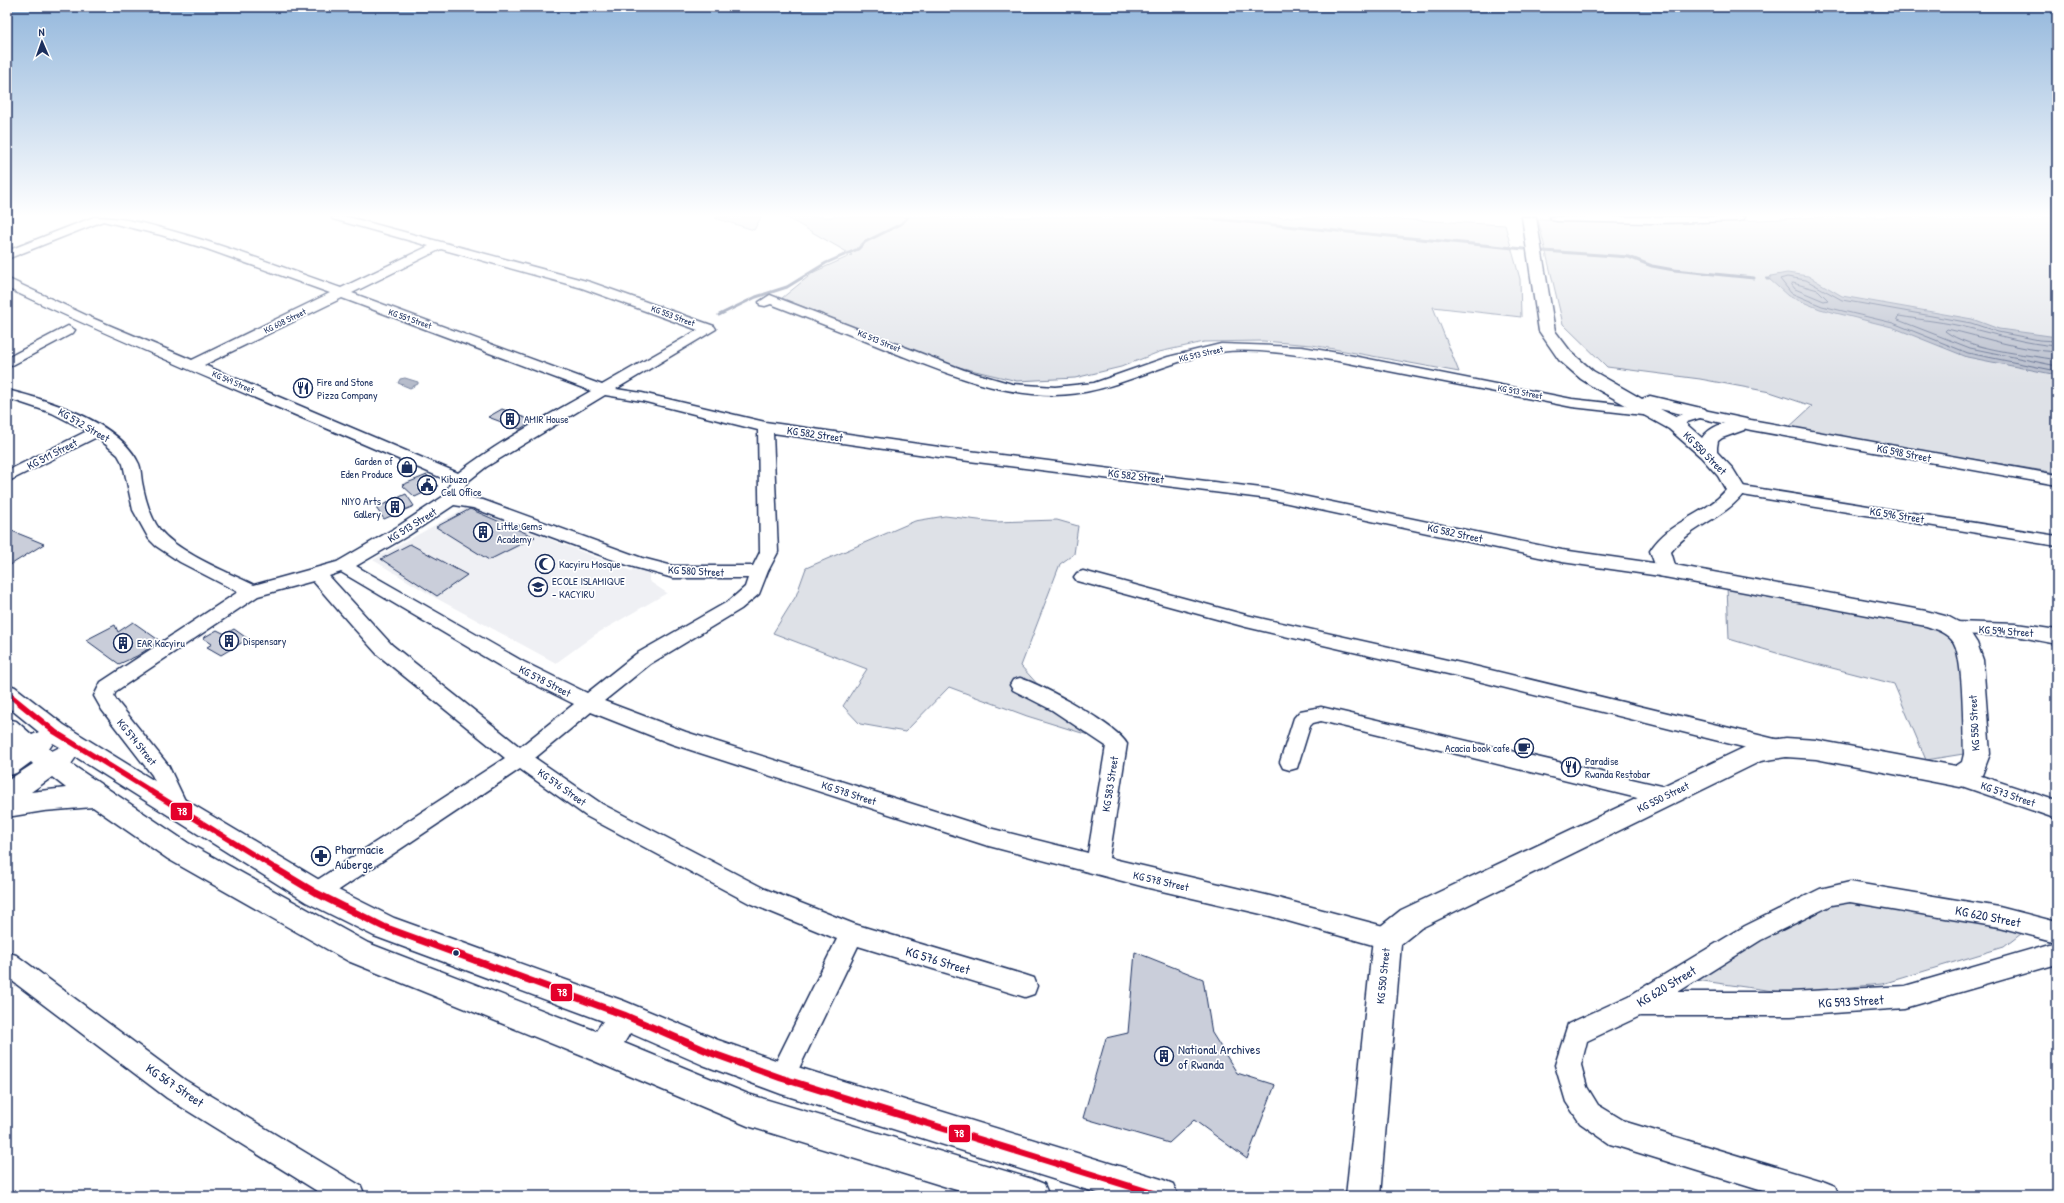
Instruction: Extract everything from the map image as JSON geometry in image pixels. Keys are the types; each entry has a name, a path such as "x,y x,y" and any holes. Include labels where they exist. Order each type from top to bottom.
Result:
{"street":[{"name":"KG 551 Street","path":"285,273 604,391"},
{"name":"KG 608 Street","path":"194,365 381,273"},
{"name":"KG 553 Street","path":"543,273 586,285 709,329"},
{"name":"KG 550 Street","path":"1538,273 1547,331 1565,356 1587,375 1601,384 1676,425 1708,453 1726,472 1736,490"},
{"name":"KG 549 Street","path":"7,283 87,321 194,365 460,480"},
{"name":"KG 513 Street","path":"765,302 770,299 959,373 1011,388 1055,391 1096,387 1173,360 1214,350 1256,348 1302,351 1572,402 1652,412"},
{"name":"KG 513 Street","path":"118,680 252,592 342,566 404,531 440,508 450,499 460,480 480,464 531,432 709,329"},
{"path":"7,364 68,330"},
{"path":"1601,384 1638,398 1699,414"},
{"name":"KG 582 Street","path":"604,391 642,397 764,427 953,454 1269,494 1562,556 1667,571"},
{"name":"KG 572 Street","path":"7,394 49,406 98,431 119,447 131,463 140,510 156,536 179,553 252,592"},
{"path":"1676,425 1682,419 1699,414"},
{"name":"KG 598 Street","path":"1699,414 1744,425 2057,480"},
{"name":"KG 598 Street","path":"1676,425 1744,425"},
{"path":"1708,453 1706,445 1711,437 1718,432 1744,425"},
{"path":"316,893 520,758 643,659 734,605 753,590 759,571 769,552 764,427"},
{"name":"KG 511 Street","path":"7,477 98,431"},
{"path":"1736,490 1730,499 1682,529 1666,541 1660,551 1667,571 1688,573 1864,606 1931,620 1954,628"},
{"name":"KG 596 Street","path":"1736,490 2057,541"},
{"name":"KG 580 Street","path":"450,499 477,504 636,562 673,572 728,573 759,571"},
{"name":"KG 578 Street","path":"342,566 517,667 589,703 679,738 985,836 1097,865 1270,906 1387,938"},
{"name":"KG 576 Street","path":"317,574 357,621 385,650 465,716 520,758 594,810 756,896 852,934 1025,986"},
{"path":"1082,577 1246,621 1474,673 1775,747"},
{"name":"KG 550 Street","path":"1363,1190 1387,938 1410,919 1756,752 1775,747 1805,747 1922,772 1960,777 1973,768 1977,754 1971,660 1968,645 1963,637 1954,628"},
{"name":"KG 594 Street","path":"1954,628 2016,630 2057,637"},
{"name":"KG 574 Street","path":"118,680 108,687 104,696 123,724 161,771 178,810"},
{"name":"KG 583 Street","path":"1020,685 1059,705 1117,744 1097,865"},
{"path":"7,693 55,732 178,810 316,893 384,927 624,1015 714,1054 781,1078 1160,1196"},
{"path":"1290,762 1301,722 1307,716 1321,714 1666,796"},
{"path":"7,728 42,756 97,796 129,816 178,851 358,952 603,1049 748,1110 1032,1196"},
{"path":"7,794 42,756 55,732"},
{"path":"7,766 78,747"},
{"name":"KG 573 Street","path":"1960,777 2057,810"},
{"path":"7,806 44,800 97,796"},
{"name":"KG 620 Street","path":"1812,1194 1620,1134 1589,1114 1575,1093 1568,1065 1577,1033 1638,1004 1753,933 1828,896 1850,892 1999,917 2057,932"},
{"path":"358,952 384,927"},
{"path":"781,1078 852,934"},
{"name":"KG 593 Street","path":"1638,1004 1791,1004 1905,997 2057,953"},
{"name":"KG 567 Street","path":"7,963 176,1089 351,1196"},
{"path":"603,1049 624,1015"}],"shaded area":[{"path":"813,273 1518,273 1520,279 1521,317 1433,307 1459,372 1312,345 1263,341 1204,342 1159,352 1121,367 1075,378 1017,381 942,363 782,298"},
{"path":"1551,273 2057,273 2057,473 1787,429 1812,406 1770,392 1700,379 1607,367 1563,324"},
{"name":"ECOLE ISLAMIQUE - KACYIRU","path":"467,507 631,571 636,567 649,572 649,581 667,593 596,634 556,663 434,597 373,560"},
{"path":"945,516 995,522 1057,520 1078,526 1074,554 1060,564 1021,666 1049,697 1098,738 1027,716 949,687 905,732 860,724 843,706 867,669 773,633 796,596 806,568 915,521"},
{"path":"1727,586 1948,622 1972,640 1976,752 1926,760 1894,684 1797,659 1729,639"},
{"path":"1851,889 2030,927 2004,947 1882,984 1787,993 1682,978"}],"water":[{"path":"1788,273 1808,276 1842,296 1972,319 1999,329 2057,337 2057,375 1967,357 1892,327 1820,309 1788,296 1769,279 1771,276"},
{"path":"405,378 418,382 418,384 410,388 398,383 400,379"}],"building":[{"name":"AMIR House","path":"502,409 533,421 520,429 488,417"},
{"path":"427,475 438,486 415,497 402,485"},
{"name":"NIYO Arts Gallery","path":"406,494 414,506 384,519 376,508"},
{"name":"Little Gems Academy","path":"470,509 535,537 489,560 436,527"},
{"path":"7,529 32,539 44,544 7,567"},
{"path":"410,544 467,575 437,596 381,559"},
{"name":"EAR Kacyiru","path":"133,622 160,641 137,656 119,664 86,640 115,625 118,632"},
{"name":"Dispensary","path":"234,629 248,639 221,655 207,647 212,644 203,638 217,630 225,634"},
{"name":"National Archives of Rwanda","path":"1135,952 1203,979 1212,1033 1237,1073 1275,1085 1247,1159 1194,1120 1169,1143 1083,1118 1106,1038 1128,1033"}],"waterway":[{"path":"719,315 756,297 787,287 810,273"},
{"path":"1705,273 1754,278"},
{"path":"2057,316 2054,318 2057,322"}],"transit line":[{"name":"78","path":"7,693 55,732 178,809 316,893 384,927 624,1015 714,1054 781,1078 1161,1196"}],"place":[{"name":"Fire and Stone Pizza Company","path":"303,388"},
{"name":"AMIR House","path":"510,419"},
{"name":"Garden of Eden Produce","path":"407,467"},
{"name":"Kibuza Cell Office","path":"427,485"},
{"name":"NIYO Arts Gallery","path":"395,507"},
{"name":"Little Gems Academy","path":"483,532"},
{"name":"Kacyiru Mosque","path":"545,564"},
{"name":"ECOLE ISLAMIQUE - KACYIRU","path":"538,587"},
{"name":"Dispensary","path":"229,641"},
{"name":"EAR Kacyiru","path":"123,643"},
{"name":"Acacia book cafe","path":"1524,748"},
{"name":"Paradise Rwanda Restobar","path":"1571,767"},
{"name":"Pharmacie Auberge","path":"321,856"},
{"name":"National Archives of Rwanda","path":"1164,1056"}]}
